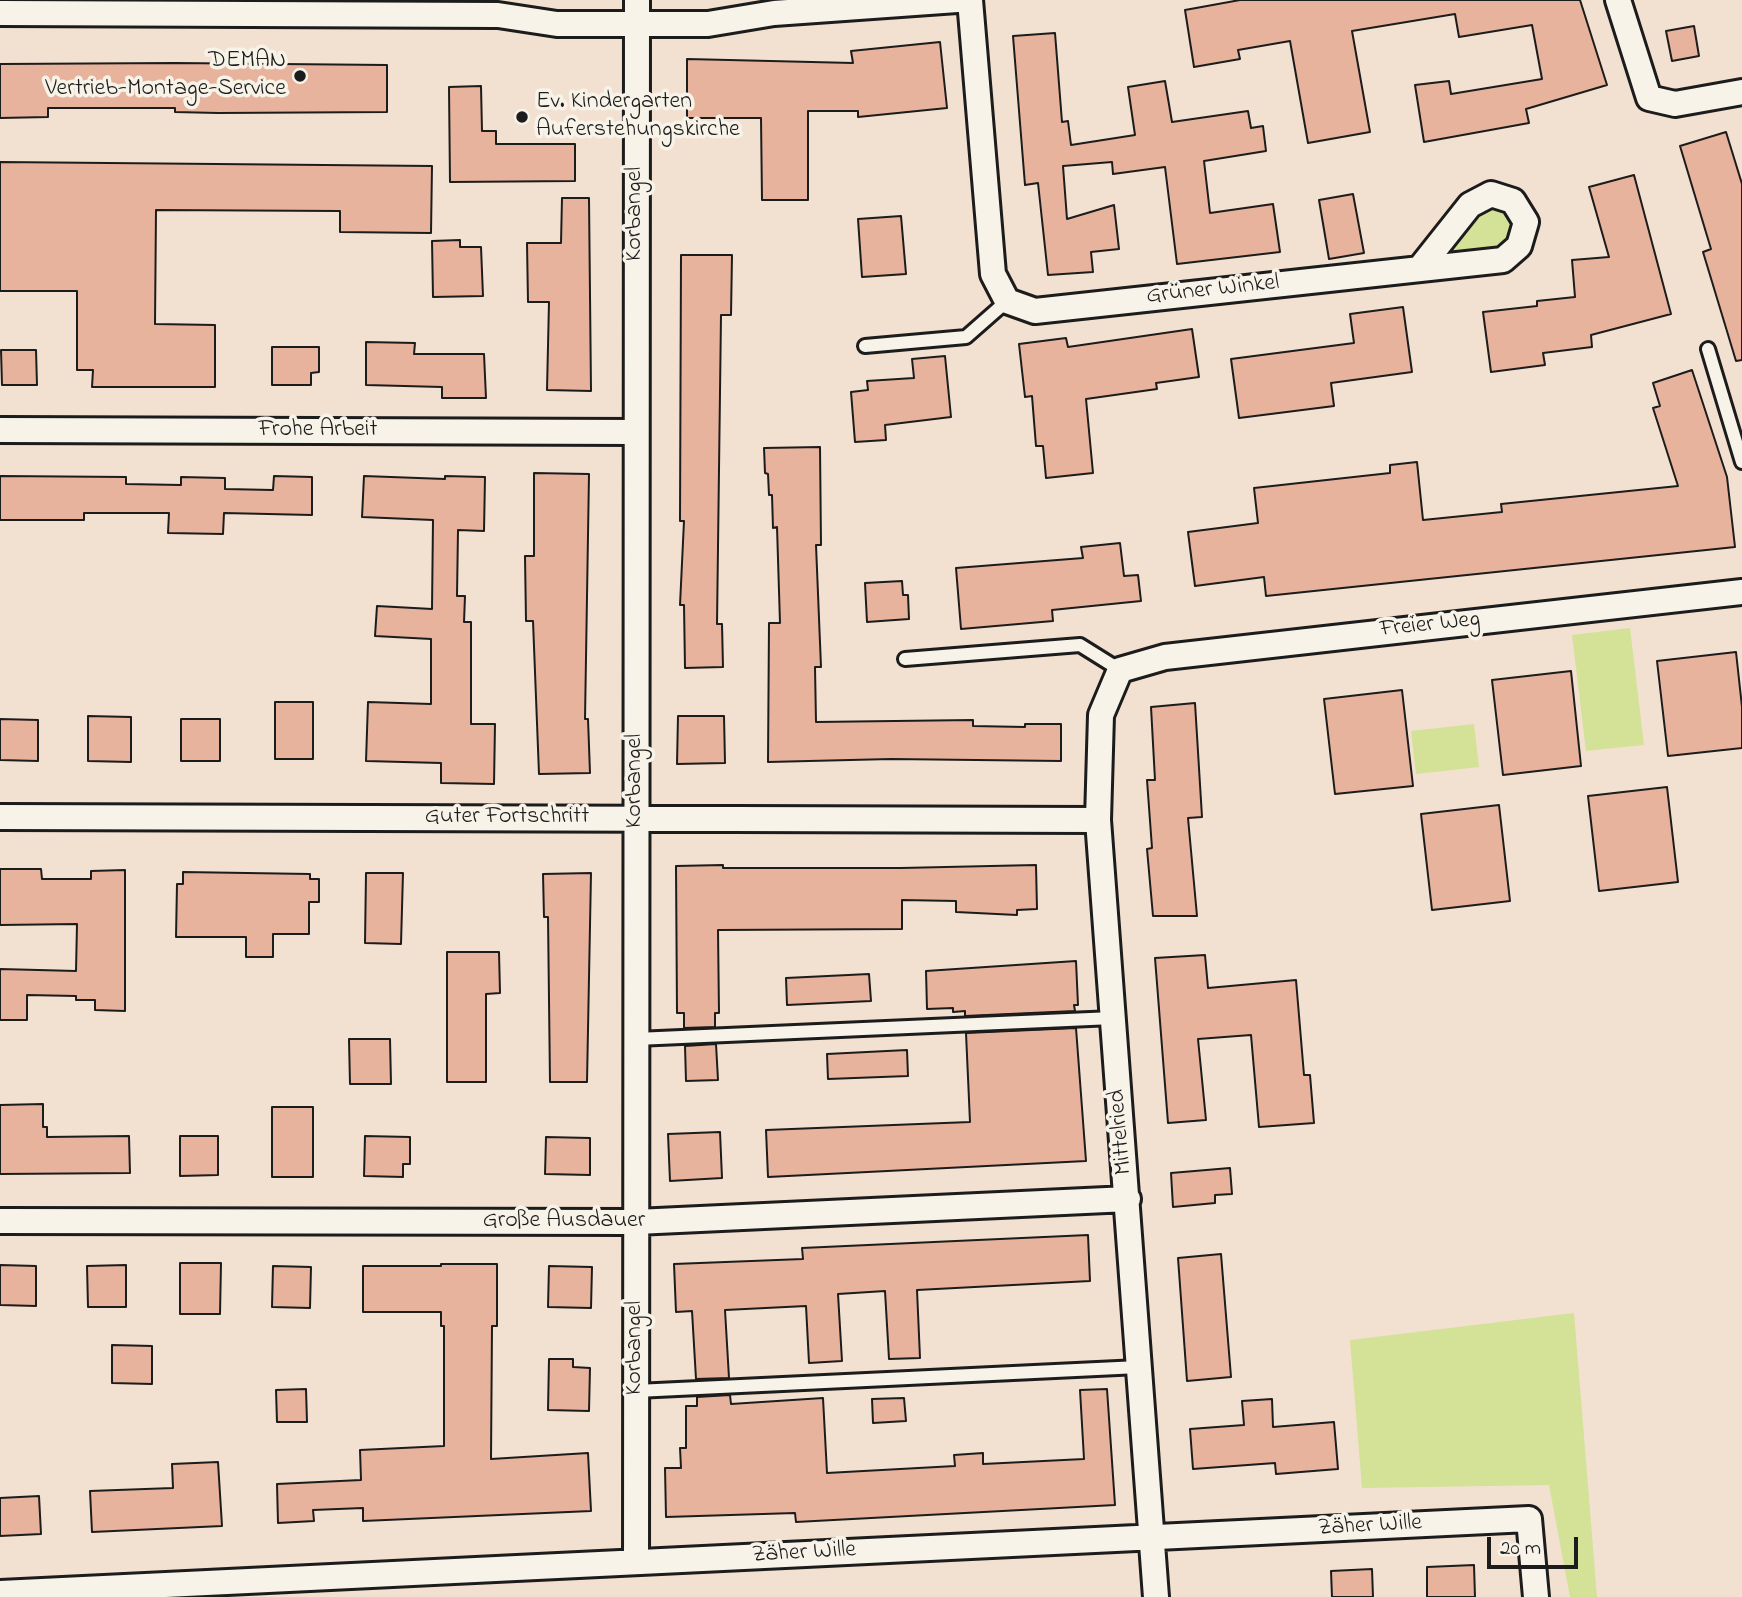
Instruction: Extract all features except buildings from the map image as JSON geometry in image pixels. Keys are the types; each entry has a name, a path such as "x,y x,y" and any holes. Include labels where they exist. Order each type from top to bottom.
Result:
{"street":[{"path":"0,13 498,15 557,24 637,12 708,24 774,13 957,0"},
{"path":"970,0 993,274 1007,301"},
{"path":"1618,0 1649,98 1675,104 1742,92"},
{"name":"Korbangel","path":"636,1562 637,12"},
{"name":"Grüner Winkel","path":"1007,301 1035,311 1420,268"},
{"name":"Frohe Arbeit","path":"0,430 636,432"},
{"name":"Freier Weg","path":"1120,670 1166,657 1742,592"},
{"name":"Mittelried","path":"1120,670 1101,715 1098,820 1156,1597"},
{"name":"Guter Fortschritt","path":"0,817 1098,820"},
{"name":"Große Ausdauer","path":"0,1221 636,1223 1128,1199"},
{"name":"Zäher Wille","path":"0,1593 1529,1519 1536,1597"}],"lane":[{"path":"865,346 966,337 1007,301"},
{"path":"1708,349 1742,462"},
{"path":"905,659 1080,645 1120,670"},
{"path":"636,1039 1113,1018"},
{"path":"636,1391 1139,1367"}],"green space":[{"path":"1508,204 1518,221 1500,248 1449,255 1486,206"},
{"path":"1630,628 1644,745 1586,751 1572,635"},
{"path":"1474,724 1479,767 1416,774 1411,731"},
{"path":"1574,1313 1597,1597 1570,1597 1549,1485 1362,1488 1350,1340"}],"place":[{"name":"DEMAN Vertrieb-Montage-Service","path":"300,76"},
{"name":"Ev. Kindergarten Auferstehungskirche","path":"522,117"}]}
